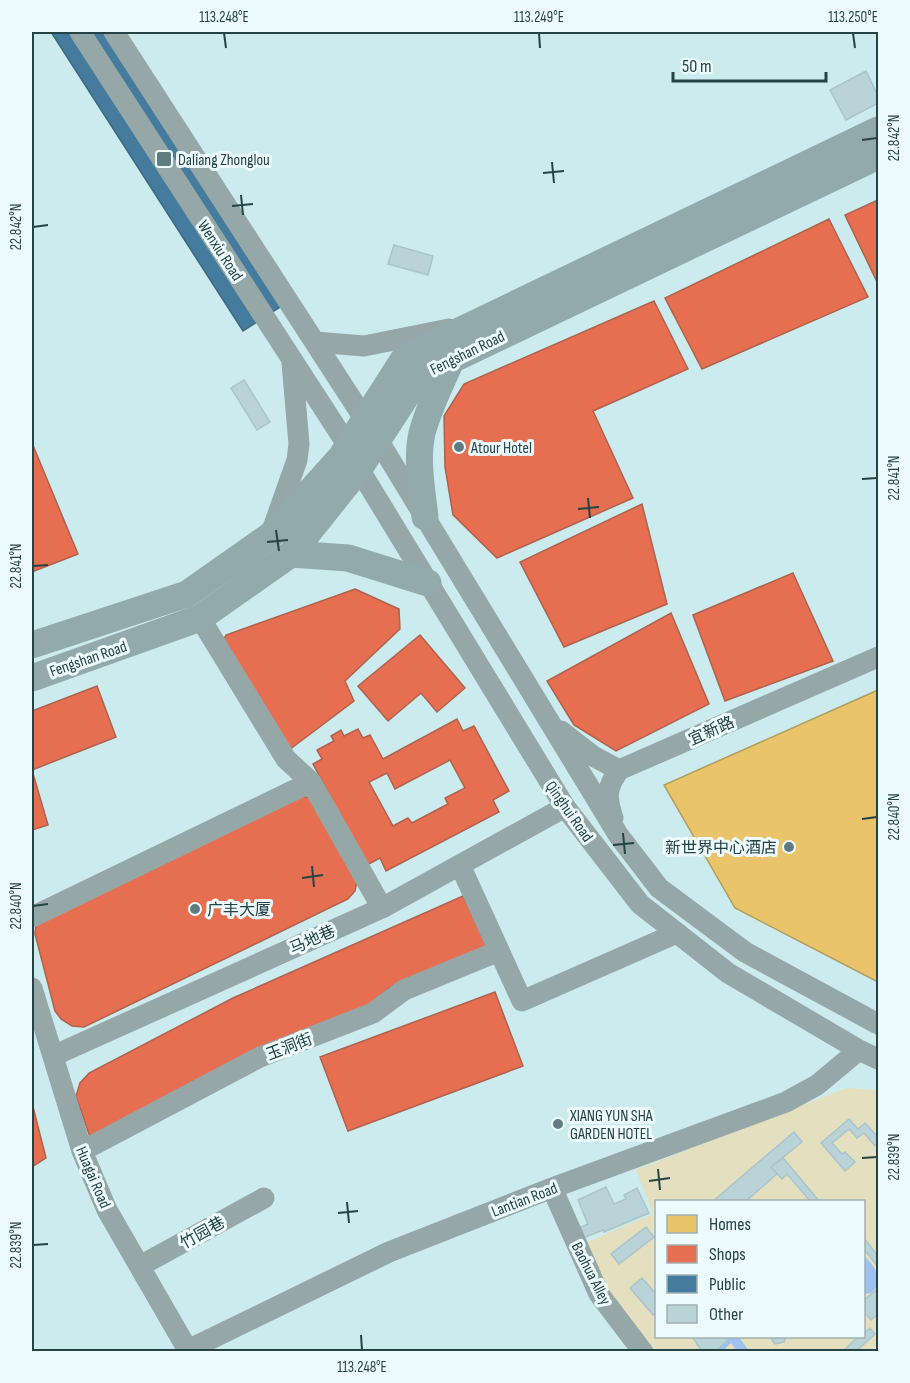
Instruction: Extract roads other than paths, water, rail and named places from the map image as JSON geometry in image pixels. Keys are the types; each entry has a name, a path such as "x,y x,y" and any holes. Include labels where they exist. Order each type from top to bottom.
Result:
{"main road":[{"name":"Fengshan Road","path":"32,678 200,618 291,554 371,430 405,357 879,130"},
{"name":"Fengshan Road","path":"371,430 420,375 879,156"},
{"path":"425,517 421,475 422,434 430,408 453,359"},
{"name":"Fengshan Road","path":"32,645 187,594 271,535 341,457 353,458"},
{"path":"291,554 348,558 428,583"}],"street":[{"name":"Wenxiu Road","path":"80,32 292,359 353,458"},
{"name":"Wenxiu Road","path":"114,32 371,430"},
{"path":"315,342 364,346 476,323"},
{"path":"271,535 297,460 299,444 292,359"},
{"name":"Qinghui Road","path":"371,430 619,836 659,888 745,952 879,1024"},
{"name":"Qinghui Road","path":"353,458 565,807 640,904 728,974 859,1050 879,1059"},
{"path":"200,618 285,759 311,782 382,908"},
{"name":"宜新路","path":"619,770 879,657"},
{"path":"551,724 593,756 619,770 610,783 608,802 619,836"},
{"path":"32,917 311,782"},
{"name":"马地巷","path":"52,1056 382,908 565,807"},
{"path":"460,865 522,1002 677,933"},
{"name":"玉洞街","path":"82,1151 260,1057 373,1013 404,990 499,951"},
{"name":"Huagai Road","path":"32,988 82,1151 107,1210 189,1351"},
{"name":"Lantian Road","path":"189,1351 389,1252 552,1188 786,1102 817,1085 859,1050"},
{"name":"Baohua Alley","path":"552,1188 599,1294 643,1352"},
{"name":"竹园巷","path":"140,1266 264,1198"}],"water":[{"path":"865,1257 875,1269 877,1276 878,1286 871,1293 865,1294"},
{"path":"727,1338 740,1338 749,1351 737,1351 731,1343 723,1351 714,1352 726,1342"}],"place":[{"name":"Daliang Zhonglou","path":"164,159"},
{"name":"Atour Hotel","path":"459,447"},
{"name":"新世界中心酒店","path":"789,847"},
{"name":"广丰大厦","path":"195,909"},
{"name":"XIANG YUN SHA GARDEN HOTEL","path":"558,1124"}]}
